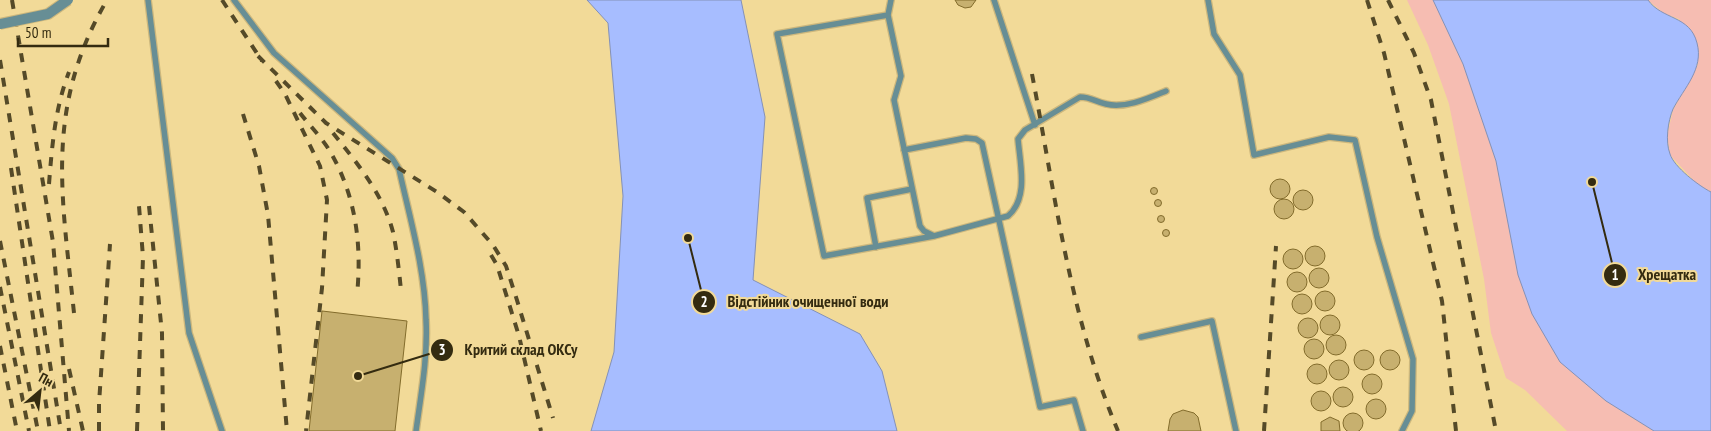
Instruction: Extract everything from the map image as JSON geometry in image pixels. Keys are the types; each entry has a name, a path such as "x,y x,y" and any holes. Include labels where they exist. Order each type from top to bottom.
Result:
{"street":[{"path":"0,24 48,14 68,0"}],"lane":[{"path":"148,0 189,333 222,431"},
{"path":"234,0 274,53 392,158 399,169 422,272 426,319 426,354 416,431"},
{"path":"891,0 888,14 901,76 894,100 920,226 924,231 934,236"},
{"path":"994,0 1035,125"},
{"path":"1208,0 1214,34 1240,75 1254,156 1329,137 1355,140 1377,237 1413,359 1412,412 1402,431"},
{"path":"888,14 777,34 824,256 934,236 1008,216 1018,202 1021,183 1018,139 1025,130 1080,97 1089,97 1106,105 1127,104 1148,99 1166,91"},
{"path":"904,150 966,138 976,139 982,143 1040,407 1074,400 1083,431"},
{"path":"876,246 866,198 912,189"},
{"path":"1141,337 1212,321 1236,431"}],"shaded area":[{"path":"1407,0 1433,0 1463,64 1496,161 1518,275 1606,401 1654,431 1567,431 1525,390 1506,378 1491,333 1484,279 1449,104 1428,45"},
{"path":"1648,0 1711,0 1711,192 1697,184 1670,155 1667,136 1673,110 1698,64 1679,19 1663,13"}],"water":[{"path":"587,0 741,0 765,117 753,280 860,334 882,371 897,431 591,431 614,352 623,196 608,23"},
{"path":"1433,0 1648,0 1661,11 1682,22 1693,34 1697,43 1698,61 1692,78 1673,109 1667,137 1668,149 1676,165 1694,181 1711,192 1711,431 1654,431 1606,401 1560,362 1532,314 1518,275 1496,161 1463,64"}],"building":[{"path":"955,0 976,0 971,7 965,8 958,5"},
{"path":"1276,179 1284,179 1290,185 1290,193 1284,199 1276,199 1270,193 1270,185"},
{"path":"1154,187 1158,191 1154,195 1150,191"},
{"path":"1299,190 1307,190 1313,196 1313,204 1307,210 1299,210 1293,204 1293,196"},
{"path":"1158,199 1162,203 1158,207 1154,203"},
{"path":"1280,199 1288,199 1294,205 1294,213 1288,219 1280,219 1274,213 1274,205"},
{"path":"1161,215 1165,219 1161,223 1157,219"},
{"path":"1166,229 1170,233 1166,237 1162,233"},
{"path":"1311,246 1319,246 1325,252 1325,260 1319,266 1311,266 1305,260 1305,252"},
{"path":"1289,249 1297,249 1303,255 1303,263 1297,269 1289,269 1283,263 1283,255"},
{"path":"1315,268 1323,268 1329,274 1329,282 1323,288 1315,288 1309,282 1309,274"},
{"path":"1293,272 1301,272 1307,278 1307,286 1301,292 1293,292 1287,286 1287,278"},
{"path":"1321,291 1329,291 1335,297 1335,305 1329,311 1321,311 1315,305 1315,297"},
{"path":"1298,294 1306,294 1312,300 1312,308 1306,314 1298,314 1292,308 1292,300"},
{"path":"322,311 407,321 395,431 309,431"},
{"path":"1326,315 1334,315 1340,321 1340,329 1334,335 1326,335 1320,329 1320,321"},
{"path":"1304,318 1312,318 1318,324 1318,332 1312,338 1304,338 1298,332 1298,324"},
{"path":"1332,335 1340,335 1346,341 1346,349 1340,355 1332,355 1326,349 1326,341"},
{"path":"1310,339 1318,339 1324,345 1324,353 1318,359 1310,359 1304,353 1304,345"},
{"path":"1360,350 1368,350 1374,356 1374,364 1368,370 1360,370 1354,364 1354,356"},
{"path":"1386,350 1394,350 1400,356 1400,364 1394,370 1386,370 1380,364 1380,356"},
{"path":"1335,360 1343,360 1349,366 1349,374 1343,380 1335,380 1329,374 1329,366"},
{"path":"1313,364 1321,364 1327,370 1327,378 1321,384 1313,384 1307,378 1307,370"},
{"path":"1368,374 1376,374 1382,380 1382,388 1376,394 1368,394 1362,388 1362,380"},
{"path":"1339,387 1347,387 1353,393 1353,401 1347,407 1339,407 1333,401 1333,393"},
{"path":"1317,391 1325,391 1331,397 1331,405 1325,411 1317,411 1311,405 1311,397"},
{"path":"1372,399 1380,399 1386,405 1386,413 1380,419 1372,419 1366,413 1366,405"},
{"path":"1183,410 1194,413 1198,417 1201,431 1168,431 1173,414"},
{"path":"1353,413 1360,416 1363,423 1360,430 1353,433 1346,430 1343,423 1346,416"},
{"path":"1330,417 1339,421 1340,431 1321,431 1321,422"}],"railway":[{"path":"12,0 53,242 69,431"},
{"path":"74,313 65,230 62,153 66,116 74,78 87,40 107,0"},
{"path":"222,0 262,61"},
{"path":"1367,0 1384,53 1442,301 1456,431"},
{"path":"1388,0 1414,53 1431,100 1496,431"},
{"path":"258,56 326,123 437,192 464,212 493,245 506,266 553,418"},
{"path":"0,60 61,431"},
{"path":"49,184 57,113 69,72"},
{"path":"1032,74 1076,300 1101,388 1118,431"},
{"path":"276,81 285,94 320,166 327,200 322,288 306,431"},
{"path":"300,113 331,153 340,170 352,204 359,258 357,295"},
{"path":"243,114 259,166 268,215 287,431"},
{"path":"333,133 376,192 389,218 397,254 401,290"},
{"path":"11,168 50,431"},
{"path":"137,431 143,257 139,206"},
{"path":"149,206 162,333 163,431"},
{"path":"0,241 38,431"},
{"path":"99,431 99,403 110,244"},
{"path":"1264,431 1276,246"},
{"path":"491,255 497,265 519,336 541,431"},
{"path":"0,287 29,431"},
{"path":"0,346 17,431"},
{"path":"69,369 83,431"}],"place":[{"name":"Хрещатка","path":"1592,182"},
{"name":"Відстійник очищенної води","path":"688,238"},
{"name":"Критий склад ОКСу","path":"358,376"}]}
